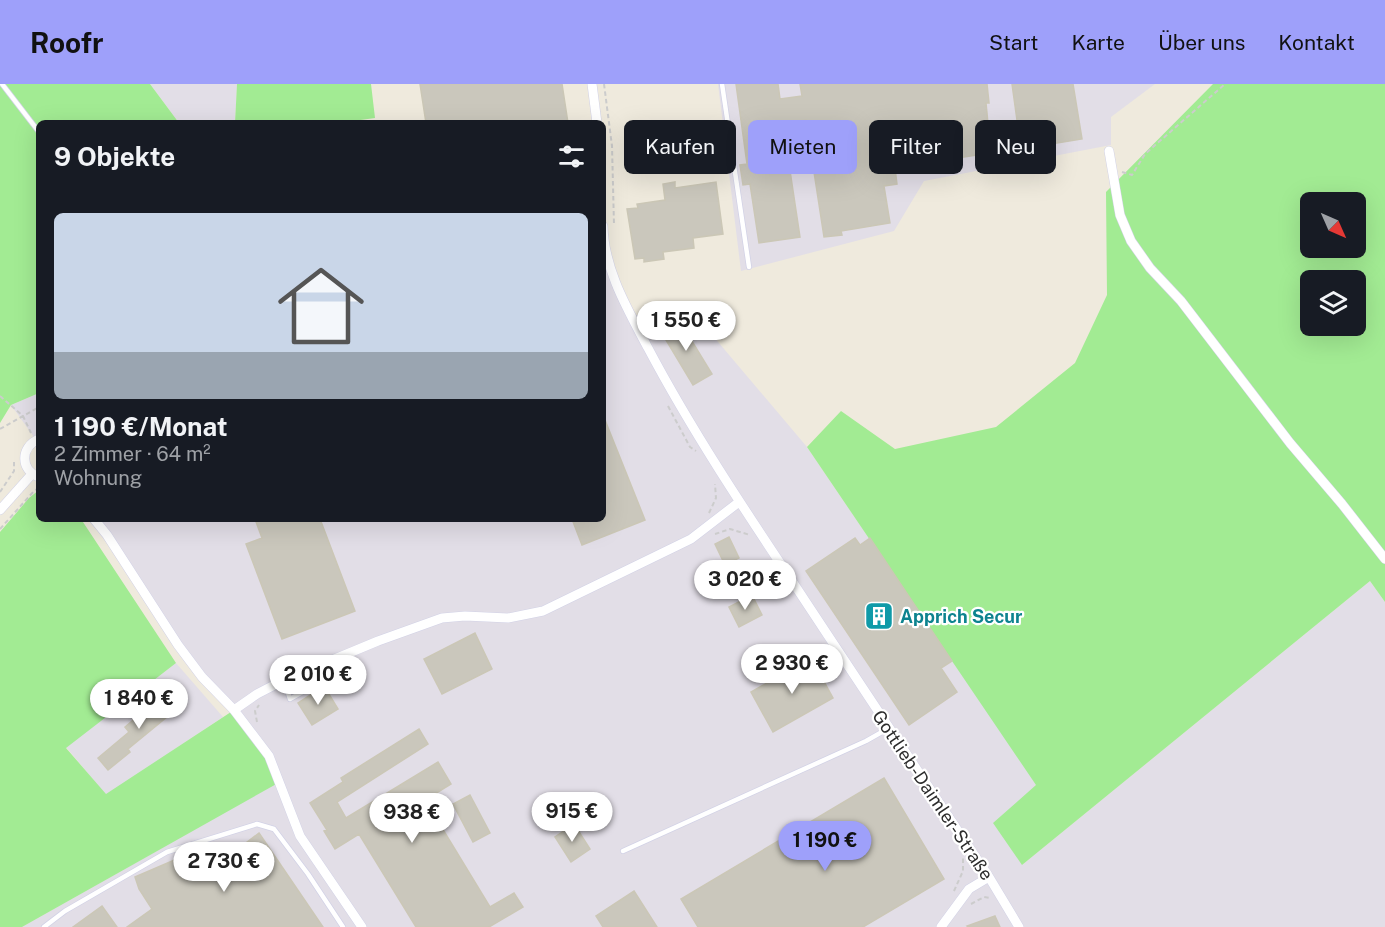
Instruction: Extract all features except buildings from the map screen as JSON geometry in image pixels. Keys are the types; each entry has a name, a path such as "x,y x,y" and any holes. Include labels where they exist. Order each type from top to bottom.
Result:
{"street":[{"path":"592,84 597,120"},
{"path":"1108,151 1120,215 1131,241 1150,268 1181,301 1290,443 1385,559"},
{"name":"Gottlieb-Daimler-Straße","path":"606,249 607,257 632,316 675,398 740,502 1019,927"},
{"path":"0,510 35,476 26,467 24,454 36,441"},
{"path":"234,710 257,694 284,680 442,618 465,616 508,618 543,610 691,539 740,502"},
{"path":"96,522 178,645 202,677 234,710 268,756 300,836 362,927"},
{"path":"941,927 969,890 988,877"}],"lane":[{"path":"2,84 36,128"},
{"path":"722,84 749,267"},
{"path":"284,680 290,699 324,680 326,675 324,663"},
{"path":"623,852 866,741 889,728"},
{"path":"44,927 65,911 167,852 257,824 274,829 308,874 343,927"}],"path":[{"path":"604,84 612,146 614,232"},
{"path":"1112,170 1132,175 1145,154 1225,84"},
{"path":"0,396 23,416 36,438"},
{"path":"0,429 36,409"},
{"path":"0,529 36,490"},
{"path":"708,538 716,534"},
{"path":"253,734 260,728 255,718 255,711 261,702"},
{"path":"964,910 971,903 984,897 992,899"}],"shaded area":[{"path":"150,84 237,84 235,120 177,120"},
{"path":"718,84 1155,84 1111,117 1111,145 1056,156 1056,120 975,120 975,171 963,173 963,120 869,120 869,174 960,174 924,181 894,231 741,271 729,174 736,174 736,120 722,120"},
{"path":"606,263 612,270 632,316 686,304 807,447 1037,785 1022,865 1370,581 1385,602 1385,927 22,927 279,782 269,756 158,617 97,522 606,522"},
{"path":"36,394 36,440 11,405"},
{"path":"176,663 223,717 106,795 66,747"}],"green space":[{"path":"0,84 150,84 177,120 36,120 36,394 11,405 0,423"},
{"path":"237,84 371,84 375,118 235,120"},
{"path":"1213,84 1385,84 1385,602 1370,581 1022,865 993,823 1036,785 807,447 841,411 895,449 996,427 1075,363 1107,295 1106,192"},
{"path":"36,492 36,522 83,522 176,663 66,748 106,794 234,710 253,734 280,782 22,927 0,927 0,532"}],"place":[{"name":"Apprich Secur","path":"879,616"}]}
